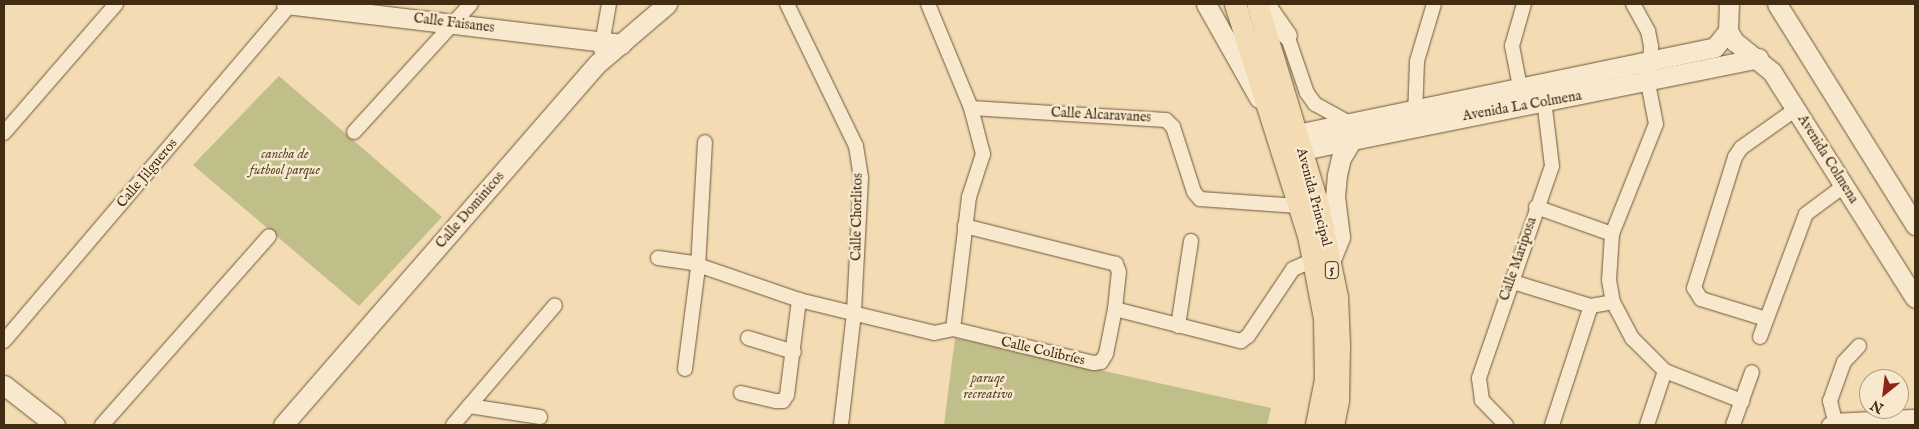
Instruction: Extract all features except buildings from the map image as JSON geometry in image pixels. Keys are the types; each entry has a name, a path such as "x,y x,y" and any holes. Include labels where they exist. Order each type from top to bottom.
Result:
{"main road":[{"name":"5","path":"1235,4 1288,136"},
{"name":"5","path":"1256,4 1288,136"},
{"name":"Avenida Principal","path":"1288,136 1298,206 1337,297 1340,344 1338,400 1333,425"},
{"name":"Avenida Principal","path":"1288,136 1321,261 1325,379 1316,425"}],"street":[{"path":"4,133 116,4"},
{"name":"Calle Faisanes","path":"286,4 622,44"},
{"name":"Calle Jilgueros","path":"4,341 291,4"},
{"path":"354,132 456,23 471,4"},
{"path":"598,63 609,4"},
{"name":"Calle Dominicos","path":"283,425 598,63 667,4"},
{"name":"Calle Chorlitos","path":"787,4 856,146 861,178 854,313 841,425"},
{"path":"658,258 698,267 799,300 934,333 953,330 968,197 984,154 971,108 928,4"},
{"path":"1206,4 1288,136"},
{"path":"1265,4 1287,35"},
{"path":"1115,309 1241,341 1271,304 1288,276 1321,261 1340,237 1335,198 1337,174 1351,130 1315,104 1307,93 1287,35 1279,4"},
{"path":"1415,118 1417,61 1434,4"},
{"path":"1520,87 1512,46 1524,4"},
{"path":"1633,4 1648,31 1650,62 1648,83 1656,124 1612,234 1609,280 1613,302 1632,338 1665,371 1742,401"},
{"path":"1728,31 1729,4"},
{"path":"1777,4 1915,225"},
{"name":"Avenida La Colmena","path":"1415,118 1520,87 1650,62 1715,47 1728,31"},
{"name":"Avenida Colmena","path":"1728,31 1741,47 1759,58 1796,109 1915,298"},
{"name":"Avenida La Colmena","path":"1288,136 1351,130 1415,118 1542,102 1648,83 1759,58"},
{"name":"Calle Mariposa","path":"1506,425 1482,400 1478,388 1510,281 1553,155 1542,102 1543,82"},
{"name":"Calle Alcaravanes","path":"971,108 1166,120 1173,127 1194,192 1200,199 1298,206"},
{"path":"1766,319 1701,300 1694,288 1735,157 1740,148 1796,109"},
{"path":"685,369 698,267 705,142"},
{"path":"1760,337 1806,214 1845,185"},
{"path":"1536,207 1612,234"},
{"name":"Calle Colibríes","path":"953,330 1094,363 1101,362 1106,354 1115,309 1119,272 1116,264 965,226"},
{"path":"102,425 269,236"},
{"path":"1178,326 1191,241"},
{"path":"1510,281 1591,306 1613,302"},
{"path":"741,393 783,401 787,395 794,352 799,300"},
{"path":"453,425 555,306"},
{"path":"1552,425 1591,306"},
{"path":"748,338 794,352"},
{"path":"1859,346 1844,362 1830,401 1832,423 1915,417"},
{"path":"1647,425 1665,371"},
{"path":"1733,425 1752,372"},
{"path":"4,385 49,423"},
{"path":"469,406 540,418"}],"green space":[{"name":"cancha de futbool parque","path":"279,76 442,217 359,306 193,165"},
{"name":"paruqe recreativo","path":"955,338 1271,408 1267,425 944,425"}]}
